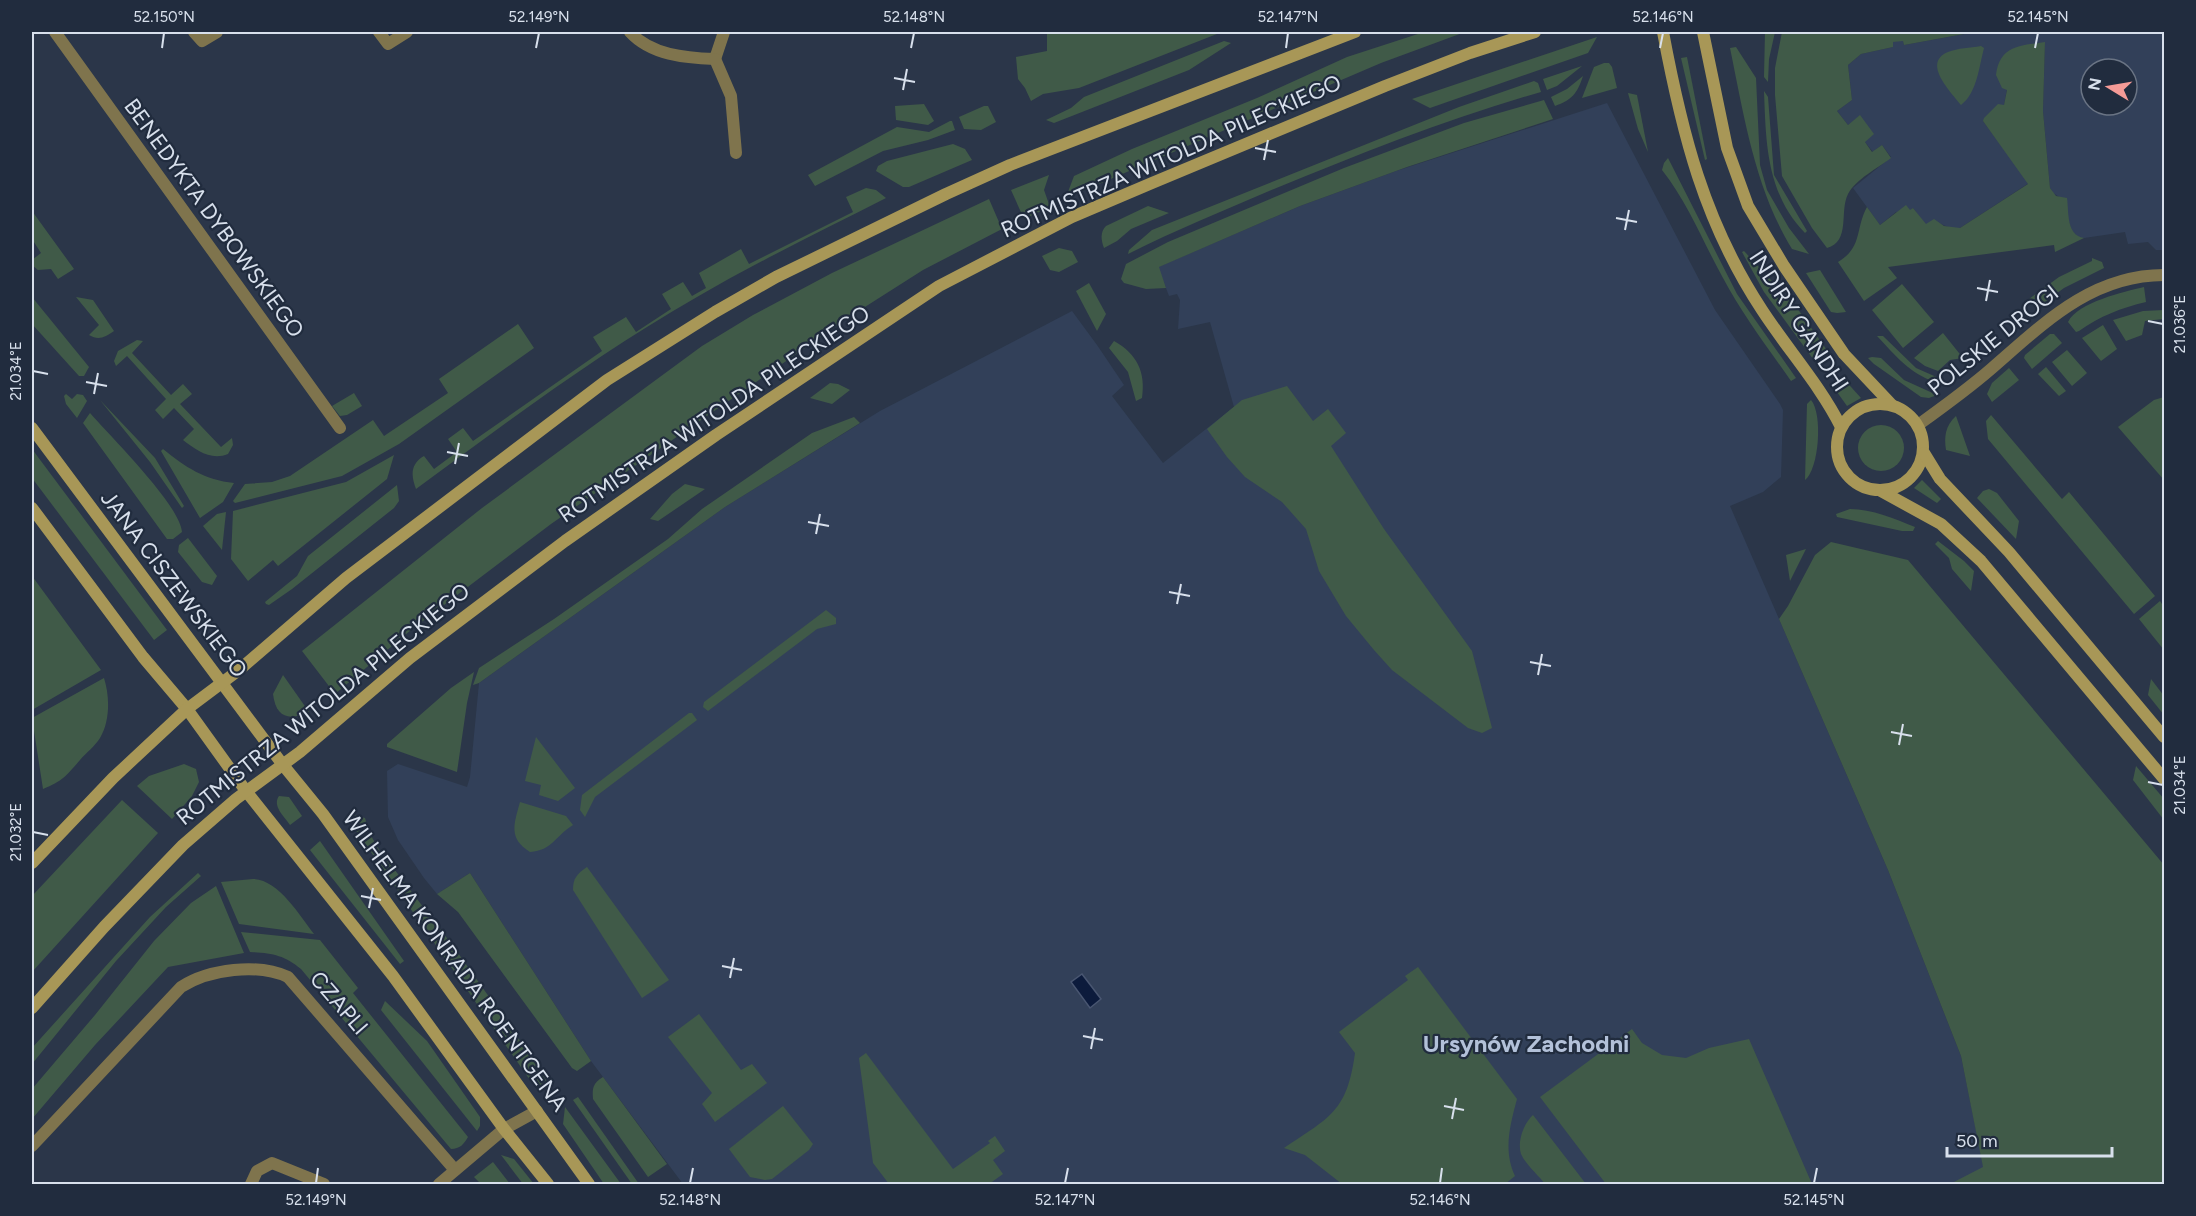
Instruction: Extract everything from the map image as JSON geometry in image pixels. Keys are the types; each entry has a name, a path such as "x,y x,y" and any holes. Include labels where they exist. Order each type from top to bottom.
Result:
{"street":[{"name":"BENEDYKTA DYBOWSKIEGO","path":"55,32 340,428"},
{"path":"194,32 202,41 217,32"},
{"path":"379,32 388,44 407,32"},
{"path":"630,32 663,53 680,57 715,59"},
{"path":"724,32 715,59 731,96 736,153"},
{"name":"ROTMISTRZA WITOLDA PILECKIEGO","path":"32,863 135,757 188,709 346,578 607,380 715,312 776,277 1003,168 1354,32"},
{"name":"ROTMISTRZA WITOLDA PILECKIEGO","path":"32,1008 104,927 183,845 246,791 308,746 410,658 565,541 716,435 939,286 1072,217 1142,187 1385,86 1470,53 1535,32"},
{"name":"INDIRY GANDHI","path":"1663,32 1680,121 1711,215 1761,309 1829,403 1841,427"},
{"name":"INDIRY GANDHI","path":"1703,32 1726,148 1748,206 1784,266 1844,354 1892,405"},
{"name":"POLSKIE DROGI","path":"1918,425 1983,376 2062,309 2091,291 2122,281 2150,275 2164,275"},
{"path":"1877,404 1892,405 1907,413 1918,425 1923,438 1924,453 1919,468 1909,480 1896,488 1881,491 1862,488 1845,474 1840,465 1836,446 1841,427 1850,415 1862,407 1877,404"},
{"name":"JANA CISZEWSKIEGO","path":"32,428 283,765"},
{"path":"1924,453 1940,479 2009,552 2164,737"},
{"path":"1881,491 1941,525 1981,561 2164,779"},
{"path":"32,508 143,657 188,709 246,791 393,976 504,1129 548,1185"},
{"name":"WILHELMA KONRADA ROENTGENA","path":"283,765 333,827 589,1185"},
{"name":"CZAPLI","path":"32,1146 181,987 206,975 254,969 268,970 288,977 455,1170"},
{"path":"439,1185 504,1129 537,1111"},
{"path":"251,1185 256,1171 272,1163 324,1185"}],"shaded area":[{"path":"1975,32 2164,32 2164,250 2156,250 2148,242 2128,244 2125,232 2079,238 2072,231 2061,198 2050,188 2043,111 2045,42 2007,89 2004,105 1983,121 2029,183 1960,228 1951,228 1938,223 1926,225 1913,208 1910,211 1896,212 1880,225 1853,188 1891,157 1882,145 1873,152 1865,142 1860,116 1848,125 1837,111 1852,100 1848,65 1861,54 1893,47 1892,42 1903,40 1904,45"},
{"path":"1607,103 1715,310 1783,410 1781,477 1763,492 1730,506 1888,870 1961,1056 1987,1184 683,1184 591,1061 470,873 437,894 424,878 398,840 388,817 387,771 398,764 467,787 470,777 479,683 725,507 880,411 1072,311 1124,385 1112,396 1163,463 1234,407 1210,322 1178,329 1180,300 1177,294 1169,296 1158,267 1300,206 1396,171"},
{"path":"1082,974 1101,999 1090,1008 1071,982"}],"green space":[{"path":"1047,32 1222,32 1079,88 1043,94 1031,101 1018,79 1016,57 1047,51"},
{"path":"1424,32 1465,32 1381,63 1071,196 1068,192 1074,176 1132,149 1257,98 1347,57"},
{"path":"1765,32 1775,32 1769,59 1768,82 1764,77"},
{"path":"1782,32 1975,32 1904,45 1903,41 1893,42 1893,47 1861,54 1848,65 1852,100 1837,111 1848,125 1860,115 1874,134 1865,142 1872,152 1882,145 1891,158 1862,179 1848,194 1845,201 1842,233 1834,244 1827,248 1812,228 1782,176 1775,68"},
{"path":"1597,37 1588,53 1430,108 1412,99"},
{"path":"1224,41 1231,43 1189,70 1054,123 1046,120 1071,108 1084,97"},
{"path":"2045,42 2043,111 2050,188 2056,196 2067,198 2071,228 2078,236 2084,238 2055,252 2054,245 1888,267 1897,278 1864,301 1838,262 1855,244 1867,207 1880,225 1906,205 1910,210 1913,208 1926,224 1934,219 1944,226 1960,228 2028,184 1983,121 1998,104 2004,105 2007,90 2002,88 1996,75 2002,58 2007,52 2020,46"},
{"path":"1981,46 1984,48 1977,79 1971,94 1961,105 1941,78 1937,63 1940,57 1948,52"},
{"path":"1736,47 1756,78 1760,165 1767,190 1789,228 1809,254 1792,249 1779,226 1760,177 1752,152 1730,48"},
{"path":"1687,57 1707,159 1705,160 1681,58"},
{"path":"1609,63 1612,67 1617,88 1582,98 1594,67"},
{"path":"1582,66 1557,86 1547,90 1543,79"},
{"path":"1583,76 1573,96 1555,106 1551,97 1567,89"},
{"path":"1534,81 1538,83 1541,92 1440,125 1340,162 1201,220 1128,254 1129,250 1152,230 1459,107"},
{"path":"1764,91 1768,97 1774,175 1807,231 1805,233 1792,218 1775,184 1768,148"},
{"path":"1628,93 1637,95 1648,152 1638,129"},
{"path":"1544,100 1553,119 1407,167 1300,206 1159,267 1166,288 1146,289 1124,283 1121,279 1126,264 1168,242 1344,168 1464,123"},
{"path":"924,104 934,121 928,125 896,120 895,106"},
{"path":"988,106 996,122 981,130 964,129 959,117"},
{"path":"950,121 955,130 928,140 883,151 815,186 808,175 897,127 929,132"},
{"path":"953,144 965,149 972,160 909,187 903,187 876,171 878,166 887,161"},
{"path":"1668,158 1737,294 1796,378 1791,381 1738,305 1687,209 1662,170"},
{"path":"1049,175 1044,190 1050,207 1024,219 1011,190"},
{"path":"866,188 876,190 886,198 744,271 625,341 554,389 416,489 413,471 419,459 424,456 434,469 457,452 448,439 463,428 473,441 602,351 593,337 626,317 636,332 671,309 662,294 683,282 692,296 706,288 699,273 741,249 749,264 853,212 846,197"},
{"path":"989,199 1002,229 923,270 857,312 551,524 411,630 335,694 302,651 482,508 702,346 753,315 832,273"},
{"path":"1148,206 1169,213 1131,229 1104,248 1102,236 1106,226"},
{"path":"32,211 74,269 58,279 51,269 38,270 32,265 32,260 41,253 32,239"},
{"path":"1059,248 1072,251 1078,262 1059,272 1050,270 1042,256"},
{"path":"1744,251 1797,308 1829,353 1816,363 1764,292 1742,252"},
{"path":"2092,258 2102,262 2104,268 2064,288 2038,307 2029,299 2059,277 2092,261"},
{"path":"1820,270 1846,312 1831,312 1806,273"},
{"path":"1089,283 1106,314 1097,331 1076,291"},
{"path":"1902,284 1934,322 1903,348 1872,310"},
{"path":"2144,287 2146,302 2111,313 2076,332 2068,322 2073,315 2091,303"},
{"path":"32,297 89,367 84,376 79,376 32,324"},
{"path":"76,297 93,300 114,331 96,338 89,335 99,325"},
{"path":"2164,310 2164,319 2145,321 2142,335 2126,341 2113,320 2143,311"},
{"path":"518,324 534,348 399,444 342,476 235,503 233,501 245,484 272,482 290,476 373,420 384,436 448,393 439,379"},
{"path":"2103,325 2117,349 2101,361 2082,338"},
{"path":"1943,333 1963,358 1950,360 1938,371 1914,358"},
{"path":"2050,334 2054,334 2062,343 2032,369 2024,358 2025,355"},
{"path":"1877,336 1883,336 1916,368 1941,379 1935,382 1918,374 1903,363"},
{"path":"137,340 143,341 132,353 171,395 183,384 192,394 180,404 221,447 232,438 233,445 228,454 210,455 198,451 183,440 194,429 174,408 163,419 155,410 166,399 127,356 116,366 114,361 118,351"},
{"path":"1114,341 1129,352 1141,372 1142,398 1136,401 1128,372 1109,348"},
{"path":"2067,350 2087,373 2072,386 2052,362"},
{"path":"1868,358 1881,358 1904,380 1937,395 1929,398 1921,397 1874,364"},
{"path":"2046,367 2066,391 2059,396 2038,374"},
{"path":"2009,368 2019,380 1992,402 1987,394 1992,383"},
{"path":"1842,377 1861,398 1847,406 1832,385"},
{"path":"830,383 850,390 832,404 810,398"},
{"path":"1287,386 1313,421 1328,409 1346,433 1331,446 1384,529 1472,651 1492,728 1482,733 1468,728 1392,670 1346,616 1319,571 1306,529 1282,502 1245,477 1207,429 1242,400"},
{"path":"354,393 362,406 347,415 340,416 332,406"},
{"path":"66,394 72,399 77,394 83,395 87,401 77,418 66,404 64,396"},
{"path":"2164,397 2164,480 2118,427 2154,400"},
{"path":"100,400 155,458 184,506 182,508 150,462"},
{"path":"1811,400 1817,417 1818,441 1814,465 1805,480 1807,404"},
{"path":"90,413 143,471 170,505 182,532 173,539 167,539 83,423"},
{"path":"1991,415 2062,499 2069,492 2155,596 2134,614 1988,439 1986,421"},
{"path":"1956,416 1970,456 1946,450 1946,432"},
{"path":"854,417 860,423 725,507 479,683 473,685 479,668 554,619 668,539 702,509 812,433"},
{"path":"1886,425 1898,431 1903,439 1903,457 1898,465 1890,470 1876,471 1864,465 1859,457 1858,443 1864,431 1872,426"},
{"path":"32,449 167,630 154,640 32,478"},
{"path":"163,449 196,472 234,483 223,502 200,518 161,451"},
{"path":"394,455 387,479 278,566 273,560 248,581 231,559 233,511 346,482"},
{"path":"1922,480 1941,499 1937,503 1914,488"},
{"path":"685,484 705,489 658,521 650,519 672,494"},
{"path":"397,485 399,501 394,508 292,589 269,605 266,604 265,602 297,576 308,556"},
{"path":"1989,489 1997,493 2019,521 2016,539 1977,498 1983,491"},
{"path":"1850,509 1875,513 1915,527 1913,531 1902,531 1837,517 1836,514"},
{"path":"226,512 222,550 203,526 217,514"},
{"path":"188,538 217,576 212,585 202,582 178,552 179,545"},
{"path":"1938,541 1974,571 1971,591 1952,569 1949,558 1935,544"},
{"path":"1831,542 1908,560 2164,865 2164,1184 1950,1184 1983,1167 1961,1056 1888,870 1779,619 1815,555"},
{"path":"1806,549 1790,581 1786,555"},
{"path":"32,576 101,670 32,710"},
{"path":"2160,601 2164,607 2164,650 2139,619"},
{"path":"826,610 836,618 836,624 817,629 708,711 703,707 704,702"},
{"path":"474,672 457,772 387,747 387,744 451,688"},
{"path":"283,675 309,712 290,717 280,713 273,694"},
{"path":"104,678 108,709 106,724 100,738 64,777 43,789 32,718"},
{"path":"2151,679 2164,696 2164,715 2148,695"},
{"path":"692,713 697,720 595,797 585,817 580,810 582,795"},
{"path":"536,737 575,788 558,801 539,795 541,785 525,781"},
{"path":"184,764 196,769 199,782 192,796 172,819 137,786 149,776"},
{"path":"2136,766 2164,799 2164,820 2133,780"},
{"path":"279,796 289,797 302,816 290,825 278,807"},
{"path":"122,800 158,833 32,972 32,896"},
{"path":"520,802 566,816 573,825 549,846 530,852 518,841 514,830"},
{"path":"355,815 365,818 378,848 453,946 549,1085 541,1086 532,1083 350,822"},
{"path":"320,841 404,961 400,964 310,850"},
{"path":"587,867 669,980 642,998 573,890 576,877"},
{"path":"198,873 201,876 166,907 116,961 32,1064 32,1048 150,917"},
{"path":"470,873 591,1061 577,1071 572,1068 458,912 437,894"},
{"path":"253,879 271,885 280,892 314,934 239,924 221,882"},
{"path":"216,886 244,953 168,967 95,1045 32,1119 32,1089 154,941 191,903"},
{"path":"241,932 320,940 358,988 353,993 468,1137 463,1144 451,1149 301,969 277,956 250,952"},
{"path":"1418,967 1517,1099 1510,1128 1509,1148 1511,1167 1515,1176 1505,1184 1342,1184 1305,1155 1284,1148 1325,1120 1341,1101 1352,1073 1355,1053 1339,1032 1408,980 1405,976"},
{"path":"385,1001 427,1041 480,1117 480,1126 477,1131 381,1010"},
{"path":"699,1014 741,1070 752,1064 767,1083 715,1122 702,1104 712,1093 668,1037"},
{"path":"1632,1029 1642,1043 1662,1055 1686,1058 1709,1048 1749,1039 1812,1184 1606,1184 1540,1097"},
{"path":"866,1053 953,1169 990,1143 988,1141 995,1136 1005,1151 993,1160 1003,1174 989,1184 889,1184 873,1163 859,1058"},
{"path":"603,1077 667,1164 648,1177 593,1099 594,1086"},
{"path":"578,1097 639,1184 632,1184 573,1100"},
{"path":"783,1106 813,1144 809,1150 772,1179 750,1177 729,1149"},
{"path":"565,1107 621,1184 604,1184 563,1124"},
{"path":"1533,1115 1586,1184 1545,1184 1526,1162 1521,1154 1521,1138 1524,1127"},
{"path":"501,1155 514,1159 534,1184 523,1184"},
{"path":"493,1162 510,1184 481,1184 474,1177"}],"district":[{"name":"Ursynów Zachodni","path":"1526,1043"}]}
